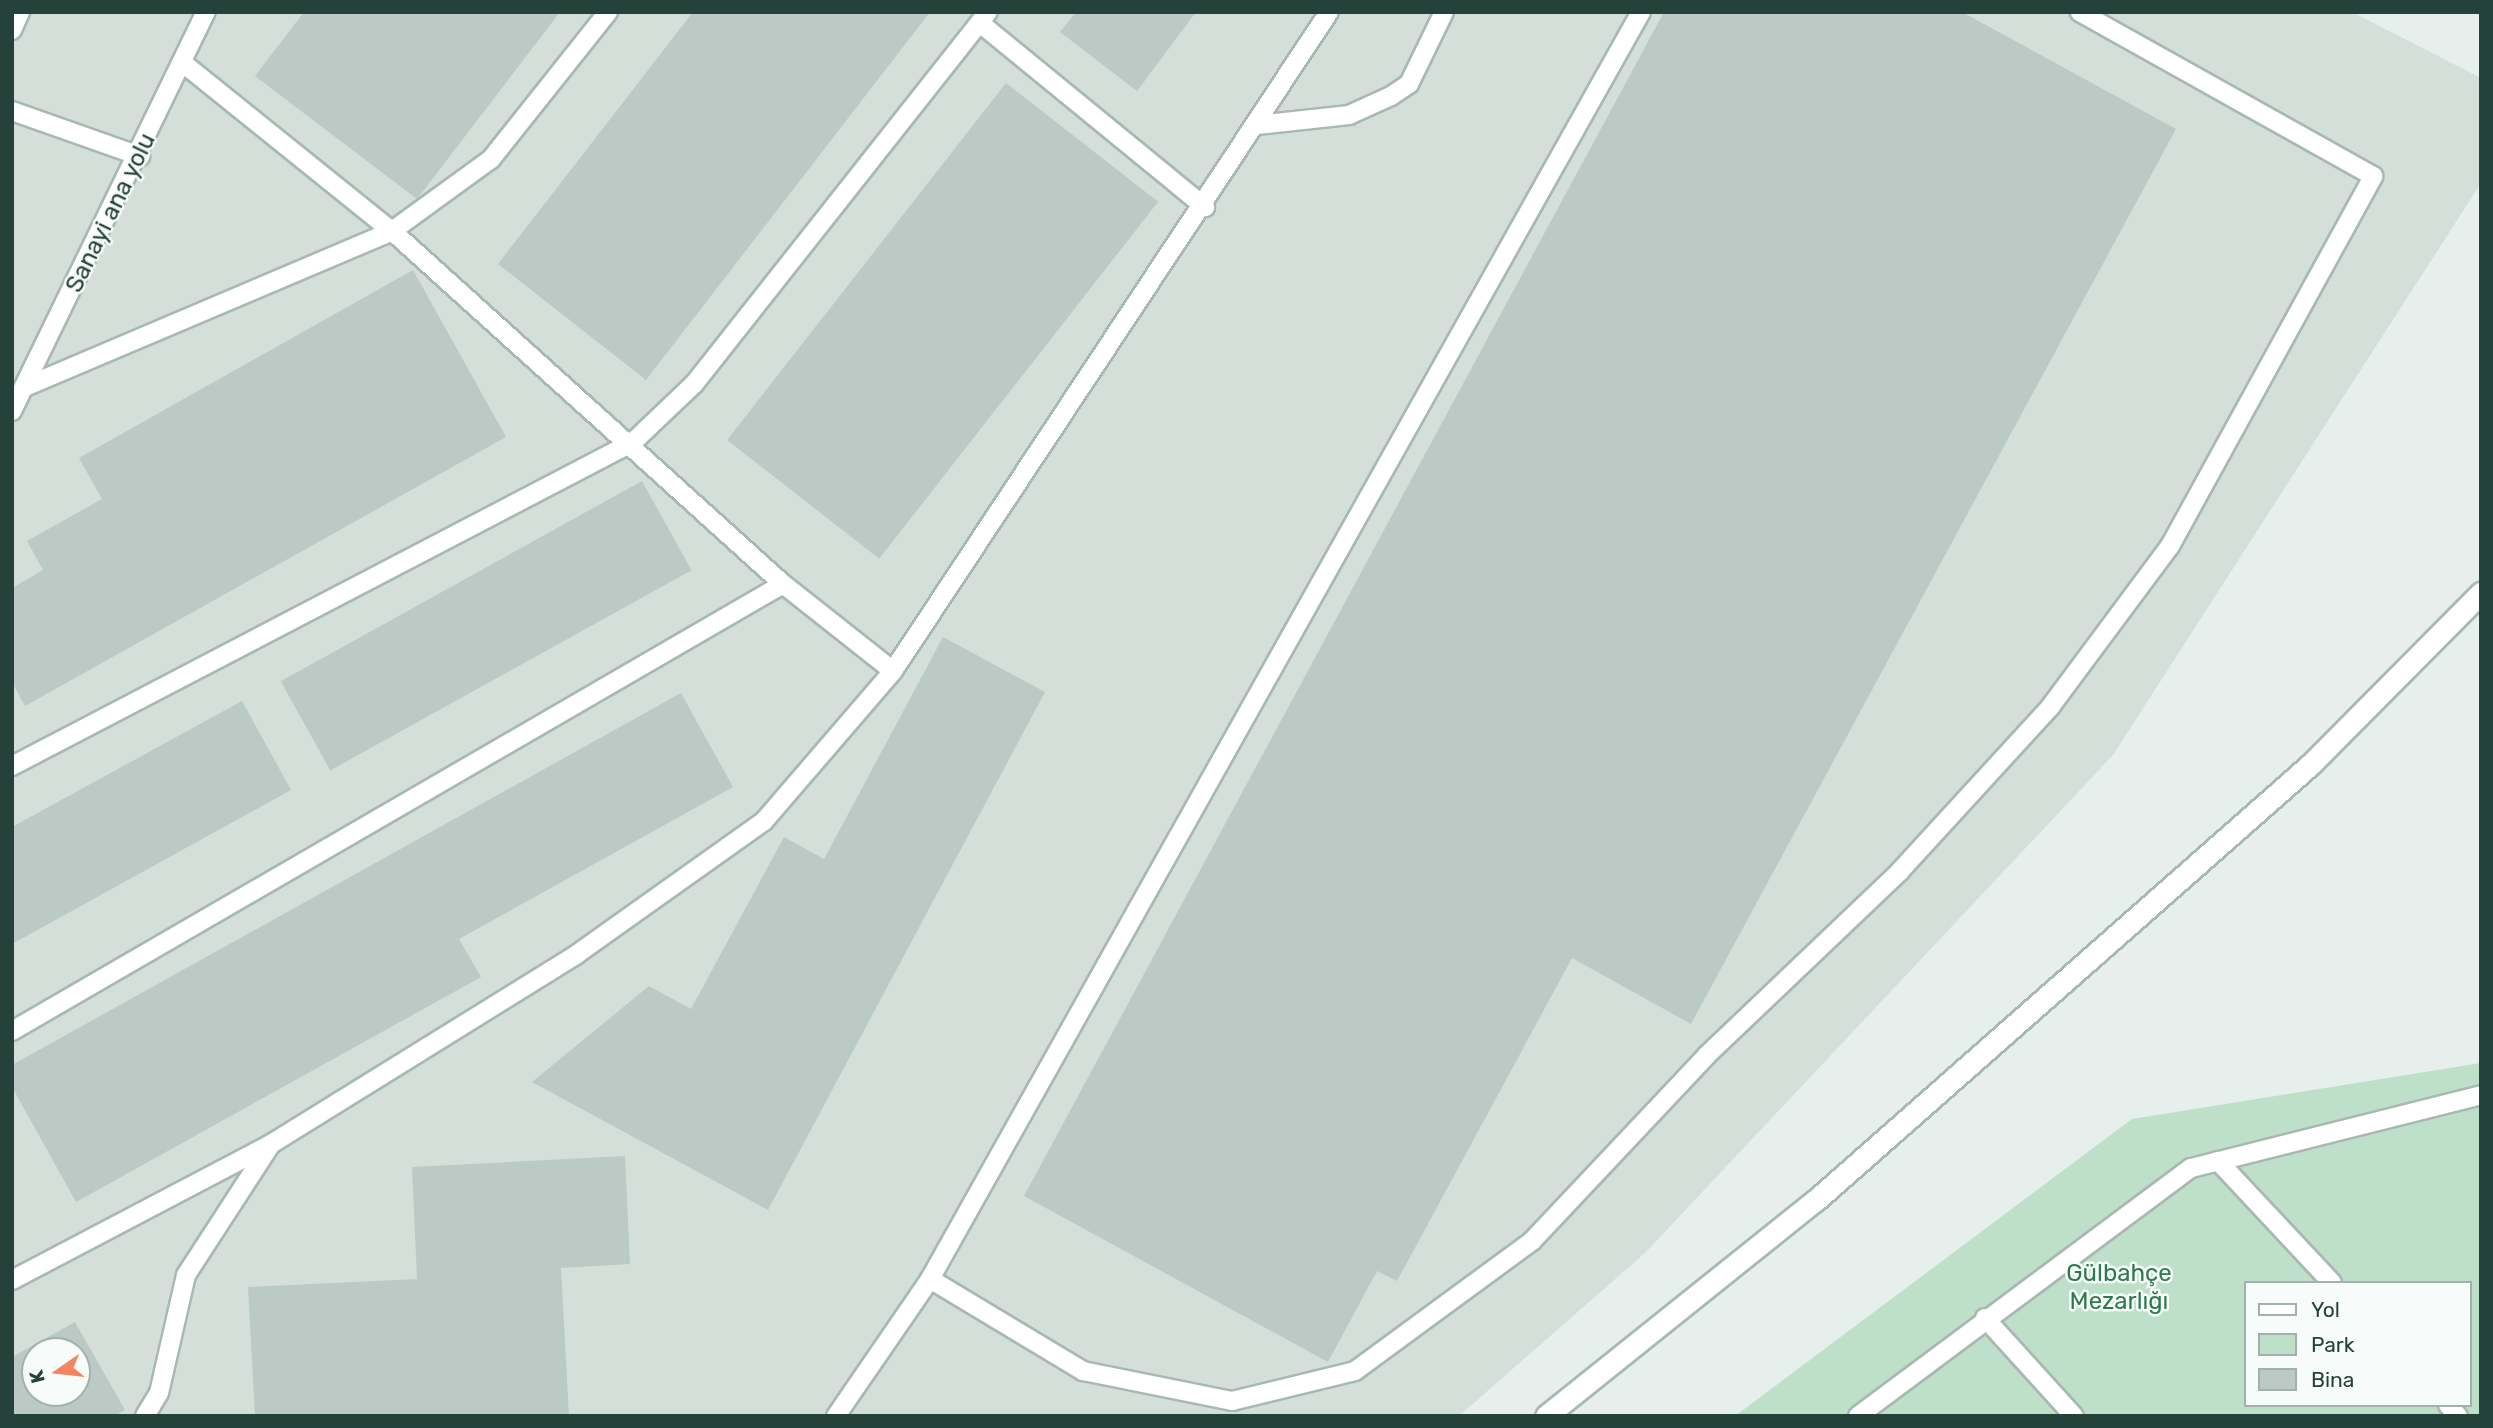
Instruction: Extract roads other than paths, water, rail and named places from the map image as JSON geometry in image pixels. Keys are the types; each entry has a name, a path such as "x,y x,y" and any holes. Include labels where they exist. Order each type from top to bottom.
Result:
{"street":[{"path":"1546,1416 1816,1200 2281,791 2481,593"}],"lane":[{"path":"12,30 20,12"},
{"name":"Sanayi ana yolu","path":"12,411 184,64 206,12"},
{"path":"25,387 391,230 491,159 608,12"},
{"path":"12,1280 271,1144 577,954 764,821 893,671 1205,207 1329,12"},
{"path":"1257,125 1349,115 1391,96 1409,84 1444,12"},
{"path":"836,1416 930,1279 1641,12"},
{"path":"930,1279 1083,1371 1232,1401 1355,1371 1532,1241 1707,1055 1900,871 2051,706 2170,546 2372,176 2080,12"},
{"path":"12,766 633,442 694,384 984,17 1205,207"},
{"path":"184,64 391,230 633,442 783,584 893,671"},
{"path":"12,111 139,156"},
{"path":"12,1031 783,584"},
{"path":"1857,1416 1984,1318 2191,1168 2481,1095"},
{"path":"145,1416 159,1393 186,1275 271,1144"},
{"path":"2218,1161 2330,1281"},
{"path":"1984,1318 2074,1416"}],"park label":[{"name":"Gülbahçe Mezarlığı","path":"2119,1288"}]}
